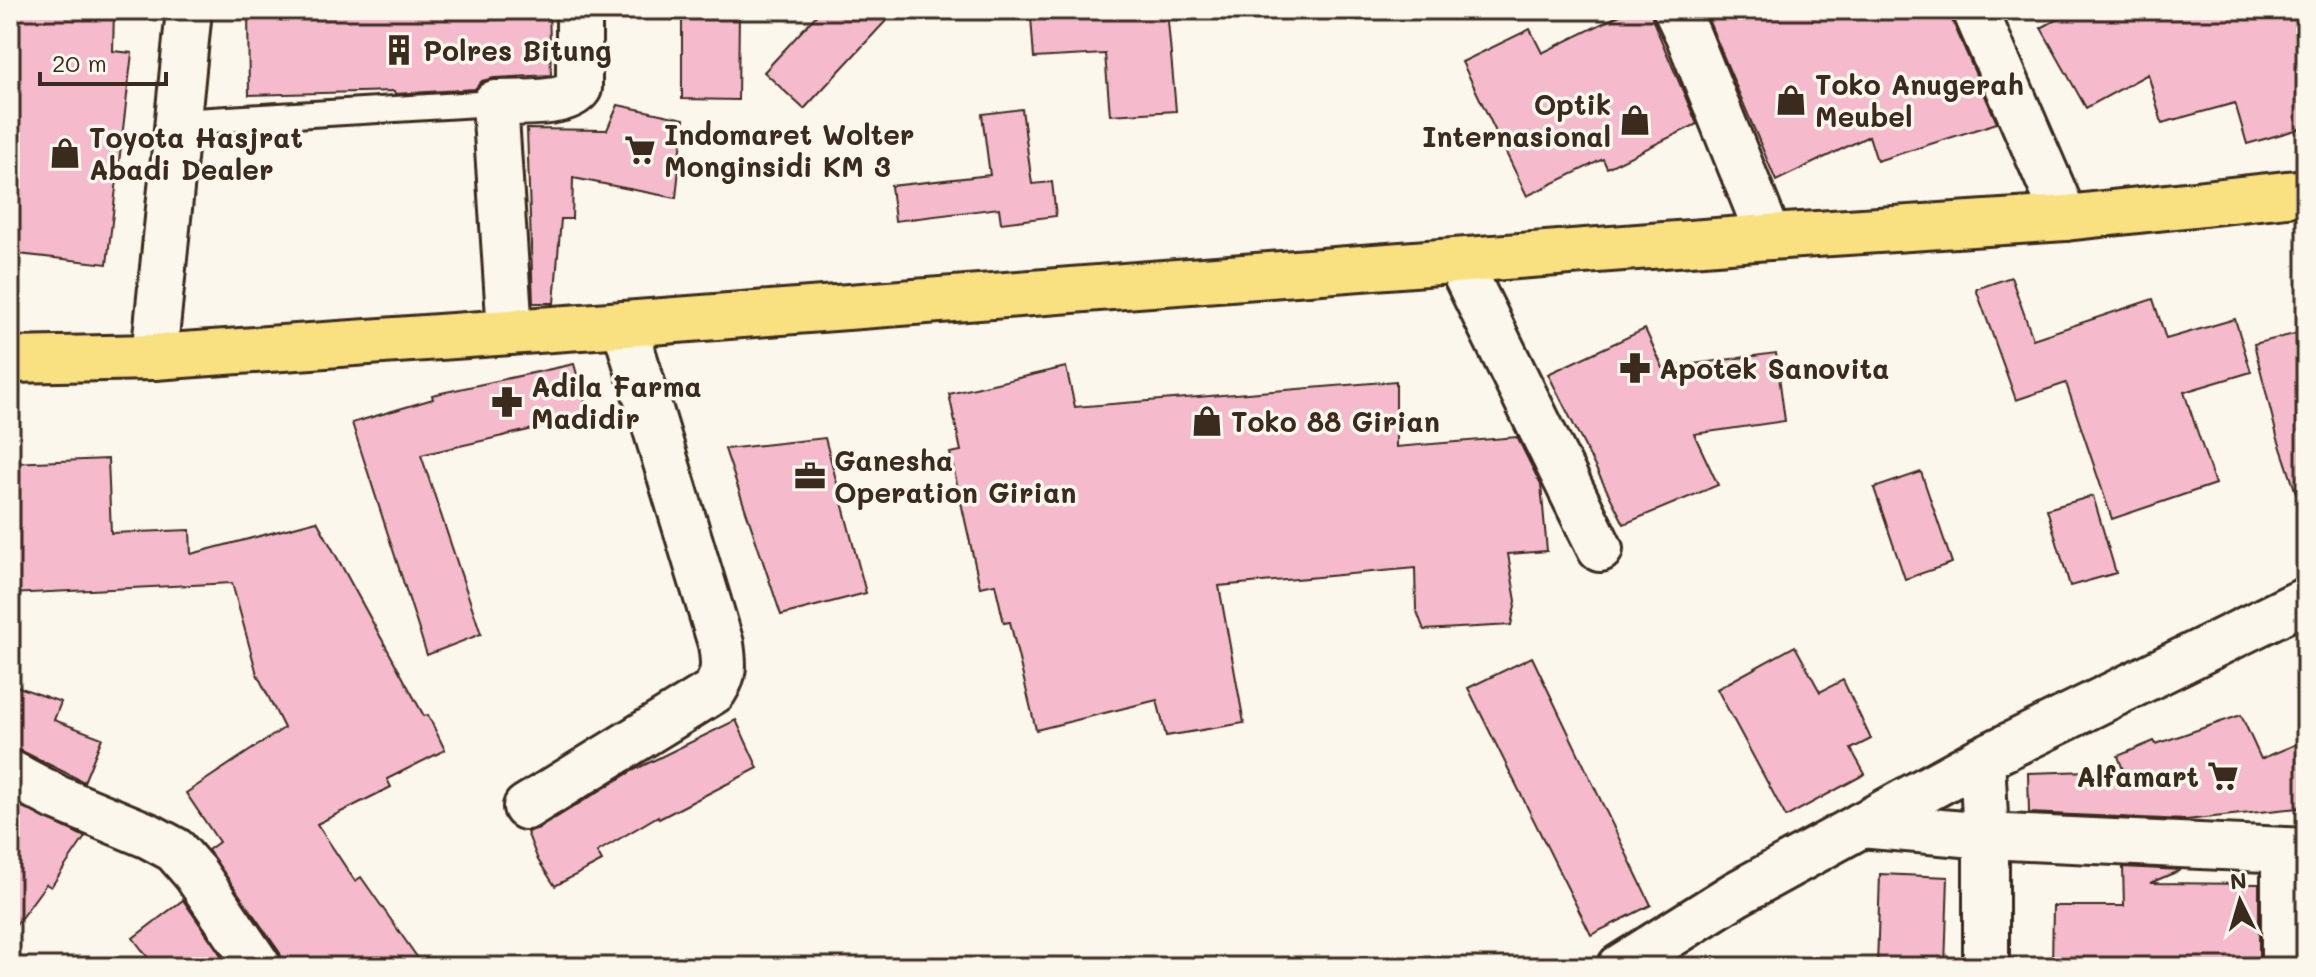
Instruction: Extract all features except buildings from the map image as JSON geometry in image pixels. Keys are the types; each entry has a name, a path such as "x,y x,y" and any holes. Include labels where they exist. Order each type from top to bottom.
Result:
{"highway":[{"path":"10,360 154,357 624,324 1769,237 2065,218 2306,192"}],"street":[{"path":"154,357 189,10"},
{"path":"510,332 495,103 566,99 576,93 579,88 579,10"},
{"path":"1676,10 1769,237"},
{"path":"1975,10 2065,218"},
{"path":"1459,262 1600,549"},
{"path":"526,807 714,691 725,667 721,644 624,324"},
{"path":"1620,967 1736,894 1982,759 2306,600"},
{"path":"1982,759 1986,836 1986,967"},
{"path":"10,773 57,798 175,850 195,873 259,967"},
{"path":"1861,825 1986,836 2295,851 2284,967"}],"lane":[{"path":"178,122 495,103"}],"place":[{"name":"Polres Bitung","path":"399,50"},
{"name":"Toko Anugerah Meubel","path":"1791,100"},
{"name":"Optik Internasional","path":"1635,120"},
{"name":"Indomaret Wolter Monginsidi KM 3","path":"640,150"},
{"name":"Toyota Hasjrat Abadi Dealer","path":"65,153"},
{"name":"Apotek Sanovita","path":"1635,368"},
{"name":"Adila Farma Madidir","path":"507,402"},
{"name":"Toko 88 Girian","path":"1207,421"},
{"name":"Ganesha Operation Girian","path":"810,476"},
{"name":"Alfamart","path":"2223,776"}]}
